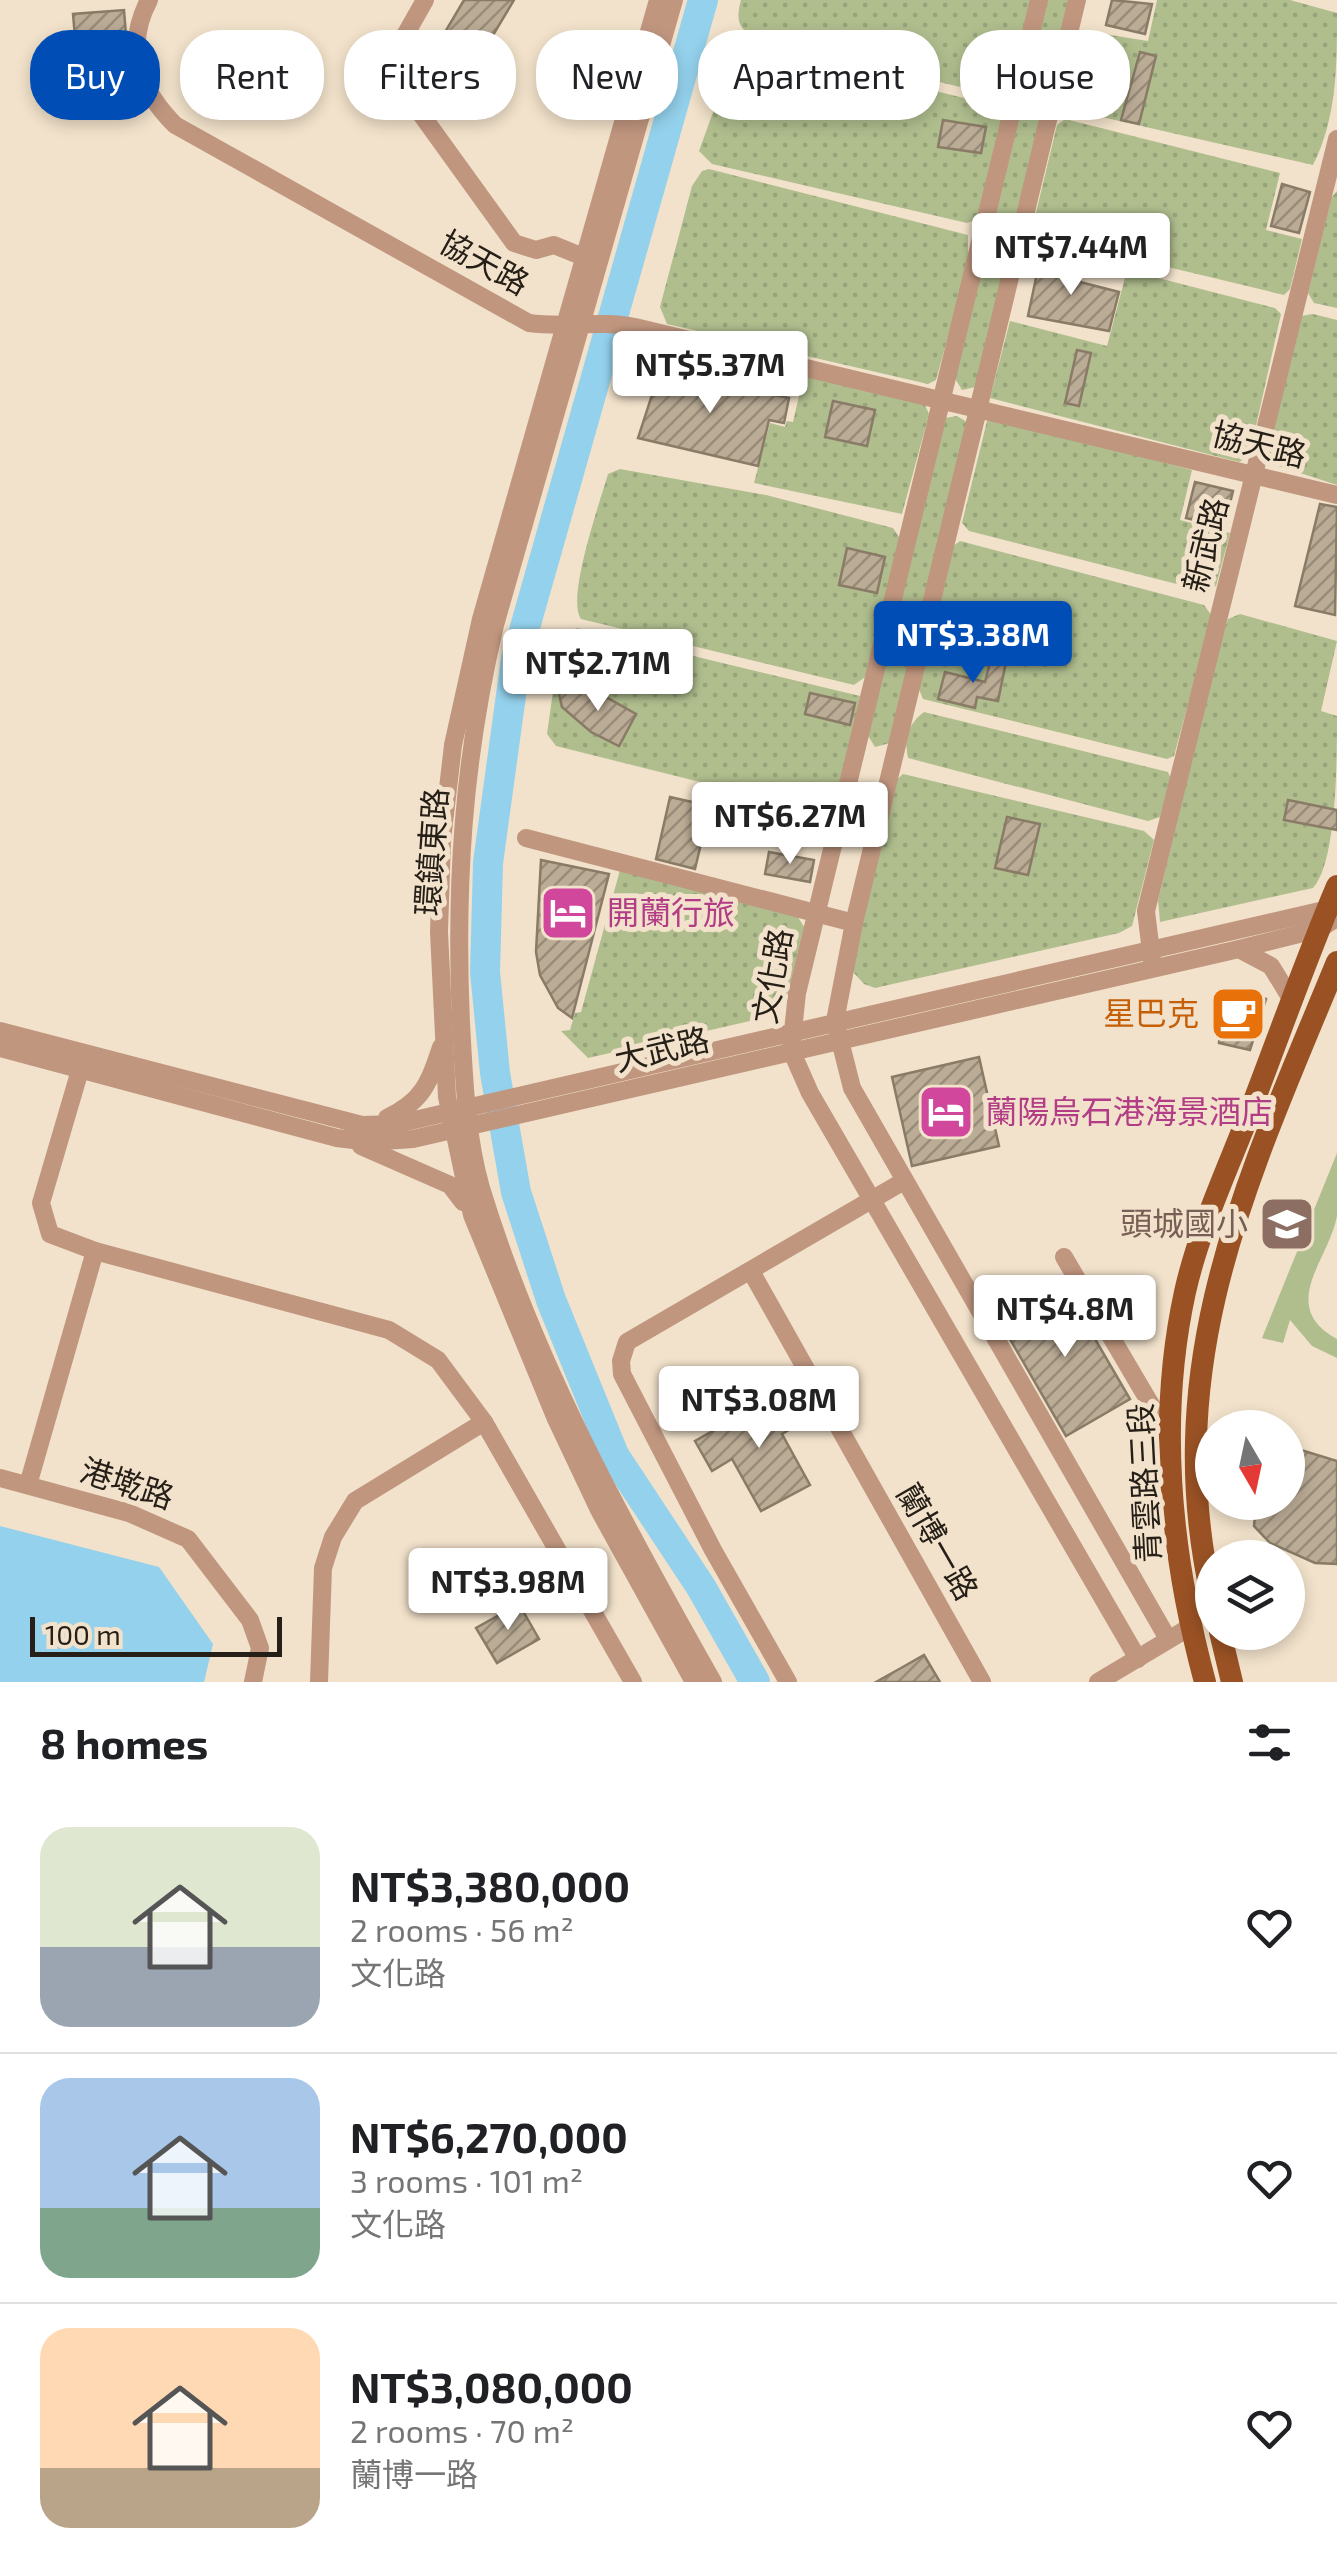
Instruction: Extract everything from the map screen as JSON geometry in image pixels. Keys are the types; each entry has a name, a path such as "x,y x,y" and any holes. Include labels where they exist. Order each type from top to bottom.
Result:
{"main road":[{"name":"青雲路三段","path":"1203,1540 1196,1431 1211,1255 1292,1002 1331,910"},
{"name":"青雲路三段","path":"1204,1682 1190,1626 1172,1514 1170,1438 1174,1368 1186,1289 1211,1255 1237,1206 1337,962"},
{"path":"1224,1650 1232,1682"}],"street":[{"name":"協天路","path":"149,0 136,40 138,63 144,86 175,125 529,323 574,327 606,322 635,328 1337,495"},
{"path":"425,0 387,67 514,243 536,250 554,245 586,258"},
{"name":"環鎮東路","path":"658,0 586,258 574,327 509,512 453,746 442,840 439,932 444,1037 468,1118 480,1186 568,1408 651,1573 713,1682"},
{"name":"環鎮東路","path":"674,0 574,327 500,606 472,723 457,896 472,1214 556,1419 599,1510 694,1682"},
{"name":"文化路","path":"1038,0 816,912 791,1041 810,1093 1138,1659"},
{"path":"1077,0 854,923 837,1031 852,1088 1168,1639"},
{"name":"新武路","path":"1151,958 1146,910 1337,139"},
{"path":"526,838 854,923"},
{"name":"大武路","path":"0,1030 83,1061 337,1138 370,1142 1151,958 1331,910"},
{"name":"大武路","path":"1151,958 1238,949 1331,910"},
{"path":"1238,949 1271,966 1292,1002"},
{"path":"362,1125 411,1107 430,1082 444,1037"},
{"name":"大武路","path":"0,1048 83,1061 362,1125 468,1118"},
{"path":"83,1061 40,1202 50,1234 95,1251 390,1330 438,1360 484,1422 633,1682"},
{"path":"337,1138 414,1166 450,1185 472,1214"},
{"path":"788,1682 652,1435 621,1361 628,1342 904,1181"},
{"path":"28,1484 95,1251"},
{"path":"1064,1257 1170,1438"},
{"name":"蘭博一路","path":"752,1273 982,1682"},
{"path":"320,1682 324,1568 333,1537 355,1501 484,1422"},
{"name":"港墘路","path":"0,1478 166,1525 188,1539 250,1620 260,1648 253,1682"},
{"path":"1098,1682 1190,1626"}],"green space":[{"path":"741,0 1033,0 1026,30 960,30 960,87 940,82 940,30 744,30 739,12"},
{"path":"1046,0 1071,0 1064,30 1039,30"},
{"path":"1157,0 1290,0 1337,13 1331,110 1313,165 1115,120 1130,120 1130,38 1148,41"},
{"path":"940,92 960,97 960,120 1004,120 979,219 967,223 712,164 699,151 710,120 940,120"},
{"path":"1017,120 1042,120 976,387 962,390 954,377"},
{"path":"1069,120 1280,173 1266,230 1302,239 1290,289 1284,295 1039,236 1033,225 1057,125"},
{"path":"709,169 968,235 968,264 936,380 928,384 667,324 660,307 692,186 702,171"},
{"path":"1337,191 1337,308 1314,303 1308,293 1331,198"},
{"path":"1127,270 1275,308 1281,314 1249,457 1239,462 990,398 1010,321 1107,346"},
{"path":"1313,314 1337,320 1337,485 1266,462 1301,316"},
{"path":"804,374 925,405 929,414 902,514 754,483 770,423 785,427 787,421 793,422"},
{"path":"957,416 967,422 890,743 875,747 867,734 945,418"},
{"path":"988,417 1192,470 1180,520 1230,533 1216,586 1204,591 969,531 962,523"},
{"path":"620,469 766,495 893,528 901,540 868,675 854,685 581,619 578,591 586,549 608,474"},
{"path":"960,541 1204,605 1212,616 1174,756 1167,759 923,699 918,687 952,547"},
{"path":"1240,614 1337,641 1321,711 1337,716 1334,809 1327,856 1313,888 1160,922 1158,900 1222,636 1228,619"},
{"path":"577,628 860,696 840,800 831,809 764,798 556,746 547,734 557,663 569,633"},
{"path":"924,712 1168,772 1171,779 1160,817 1148,821 908,758 909,732"},
{"path":"903,774 1144,831 1154,840 1132,926 1119,933 875,988 864,984 853,972 852,960 894,782"},
{"path":"620,870 798,917 804,927 786,1000 777,1001 769,1015 750,1021 588,1058 561,1031 570,1030 575,1013 581,1012"},
{"path":"1337,1153 1337,1216 1309,1297 1319,1326 1337,1339 1337,1358 1312,1346 1290,1320 1283,1343 1262,1338"}],"water":[{"path":"0,1526 159,1567 213,1644 204,1682 0,1682"}],"building":[{"path":"464,0 514,0 496,30 446,30"},
{"path":"1112,0 1152,4 1145,34 1106,25"},
{"path":"124,10 126,30 74,30 73,14"},
{"path":"1140,52 1156,56 1139,124 1121,120 1130,120 1130,88"},
{"path":"943,120 986,127 981,153 938,147"},
{"path":"1282,184 1310,192 1299,233 1271,226"},
{"path":"1040,259 1083,268 1080,282 1119,292 1109,331 1028,316"},
{"path":"1077,350 1091,353 1079,406 1065,403"},
{"path":"662,364 707,375 706,381 789,398 784,423 769,420 758,466 638,438"},
{"path":"833,401 875,410 867,446 825,437"},
{"path":"1195,482 1233,491 1224,527 1186,518"},
{"path":"1320,504 1337,507 1335,615 1295,606"},
{"path":"847,548 885,557 877,593 839,585"},
{"path":"991,659 1006,662 998,701 977,697 975,708 938,699 945,672 985,682"},
{"path":"572,689 604,696 636,714 619,746 591,732 562,707 559,694"},
{"path":"810,693 855,703 850,725 805,714"},
{"path":"670,797 710,806 695,869 656,859"},
{"path":"1288,800 1337,810 1337,830 1284,820"},
{"path":"1007,817 1040,824 1028,875 995,868"},
{"path":"769,852 814,860 810,882 765,874"},
{"name":"開蘭行旅","path":"541,860 609,874 572,1018 558,1008 540,975 536,952"},
{"path":"1253,993 1266,999 1250,1050 1219,1043 1222,1007 1243,1006"},
{"name":"蘭陽烏石港海景酒店","path":"979,1057 999,1146 912,1166 892,1077"},
{"path":"1063,1284 1130,1399 1066,1436 999,1320"},
{"path":"781,1392 799,1424 782,1434 810,1485 761,1511 732,1459 712,1471 695,1441"},
{"path":"1305,1451 1337,1461 1337,1564 1305,1559 1305,1540 1267,1540 1254,1526 1255,1520 1305,1520"},
{"path":"519,1604 539,1639 497,1663 476,1628"},
{"path":"924,1655 940,1682 876,1682 901,1668"}],"waterway":[{"path":"703,0 516,659 488,863 485,972 495,1073 516,1192 551,1300 614,1455 701,1587 755,1682"}],"place":[{"name":"開蘭行旅","path":"568,913"},
{"name":"星巴克","path":"1238,1014"},
{"name":"蘭陽烏石港海景酒店","path":"946,1112"},
{"name":"頭城國小","path":"1287,1224"}]}
